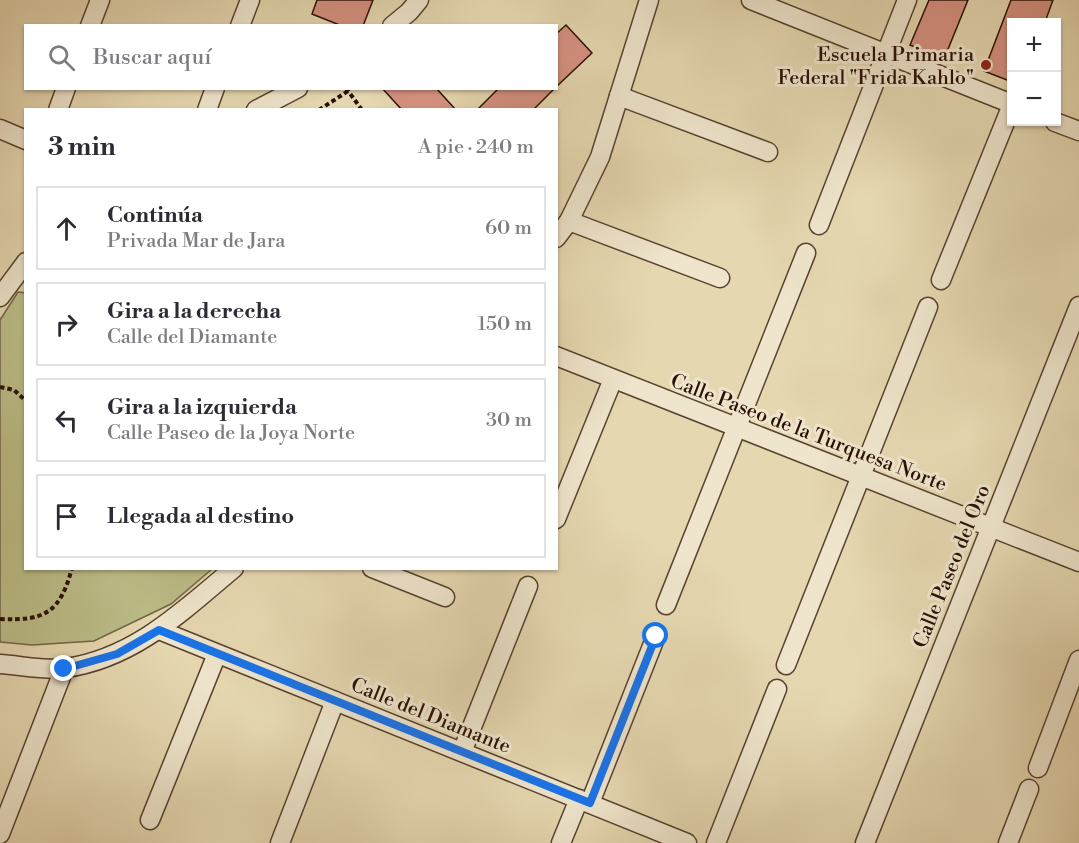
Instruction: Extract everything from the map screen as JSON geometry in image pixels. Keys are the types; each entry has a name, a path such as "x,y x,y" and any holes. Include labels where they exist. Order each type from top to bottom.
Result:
{"street":[{"path":"91,24 100,0"},
{"path":"241,24 250,0"},
{"path":"394,24 419,0"},
{"path":"558,235 569,220 600,157 649,0"},
{"path":"751,0 1007,103"},
{"path":"819,225 907,0"},
{"path":"59,108 65,90"},
{"path":"208,108 214,90"},
{"path":"260,108 294,90"},
{"path":"619,96 768,152"},
{"path":"941,280 1007,115"},
{"path":"1061,124 1079,131"},
{"path":"0,129 24,139"},
{"path":"569,220 720,278"},
{"path":"666,605 806,253"},
{"path":"0,297 7,275 24,263"},
{"name":"Calle Paseo del Oro","path":"865,843 1079,306"},
{"path":"786,665 928,307"},
{"name":"Calle Paseo de la Turquesa Norte","path":"558,357 1079,562"},
{"path":"558,514 613,379"},
{"path":"0,664 64,669 117,654 159,630 232,570"},
{"path":"377,570 445,597"},
{"path":"462,752 528,586"},
{"name":"Calle del Diamante","path":"159,630 687,843"},
{"path":"561,843 584,801 656,636"},
{"path":"150,820 217,654"},
{"path":"1038,768 1079,660"},
{"path":"0,834 64,669"},
{"path":"716,843 777,689"},
{"path":"280,843 335,701"},
{"path":"1008,843 1029,789"}],"path":[{"path":"323,108 347,90 360,108"},
{"path":"0,387 14,390 24,399"},
{"path":"0,619 24,620 47,613 60,600 71,570"}],"green space":[{"path":"18,292 24,293 24,570 211,570 171,604 94,641 32,645 0,642 0,320"}],"building":[{"path":"317,0 373,0 364,24 337,24 312,14"},
{"path":"929,0 968,0 944,59 910,45"},
{"path":"1011,0 1053,0 1046,18 1007,18 1007,80 984,71"},
{"path":"566,25 592,53 558,85 558,32"},
{"path":"384,90 438,90 454,108 400,108"},
{"path":"497,90 553,90 535,108 479,108"}],"place":[{"name":"Escuela Primaria Federal \"Frida Kahlo\"","path":"986,65"}],"route":[{"path":"64,669 117,654 159,630 590,803 656,636"}]}
